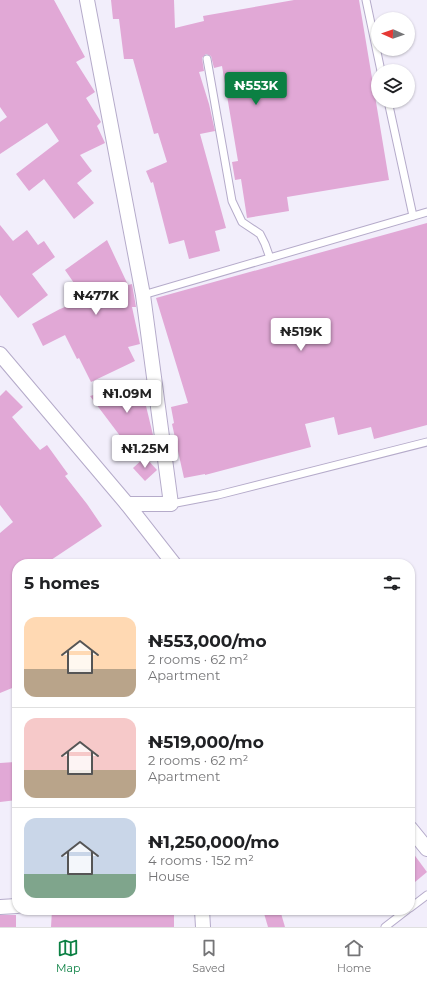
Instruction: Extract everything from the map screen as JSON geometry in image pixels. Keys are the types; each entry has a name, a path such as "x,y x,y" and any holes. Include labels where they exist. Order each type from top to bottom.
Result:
{"street":[{"path":"87,0 143,295 172,504 127,504"},
{"path":"0,354 127,504 170,559"},
{"path":"415,834 427,850"},
{"path":"0,907 12,906"},
{"path":"202,915 202,927"}],"lane":[{"path":"366,0 380,64"},
{"path":"207,59 232,201 242,222 260,234 270,258"},
{"path":"390,108 413,216"},
{"path":"143,295 427,212"},
{"path":"172,504 218,495 427,442"},
{"path":"415,904 427,895"},
{"path":"385,927 401,915"}],"building":[{"path":"0,0 54,0 85,57 76,62 95,92 86,98 101,122 97,126 105,143 80,155 92,171 77,183 94,203 74,219 44,179 29,191 16,174 59,141 47,123 0,154 0,122 7,117 0,107"},
{"path":"111,0 174,0 175,28 204,21 203,16 294,0 359,0 371,72 371,108 377,108 389,180 287,197 289,211 247,218 241,179 235,180 232,162 238,161 222,66 214,68 211,56 206,54 202,58 204,71 199,72 209,104 215,131 200,134 226,228 215,231 220,251 189,259 184,240 169,244 153,182 151,183 146,171 167,162 158,133 154,134 133,59 124,59 119,19 113,19"},
{"path":"427,223 427,425 374,439 371,427 338,435 334,417 305,424 311,447 205,475 184,478 172,424 174,423 171,407 188,403 156,298"},
{"path":"0,225 13,241 27,230 38,245 44,241 55,257 32,274 48,295 18,318 0,295"},
{"path":"107,240 128,285 132,284 136,307 132,307 140,344 128,347 135,361 91,382 65,335 43,346 32,324 60,309 85,299 65,270"},
{"path":"140,381 153,435 140,441 146,452 136,457 90,396"},
{"path":"6,390 23,407 12,417 40,450 47,445 68,474 65,476 102,526 52,559 12,559 12,688 0,693 0,533 13,522 0,505 0,396"},
{"path":"145,457 157,470 145,481 133,468"},
{"path":"12,762 12,801 0,802 0,763"},
{"path":"415,856 427,872 415,882"},
{"path":"0,915 16,915 16,927 0,927"},
{"path":"52,915 174,915 174,927 51,927"},
{"path":"264,915 281,915 285,927 268,927"}]}
